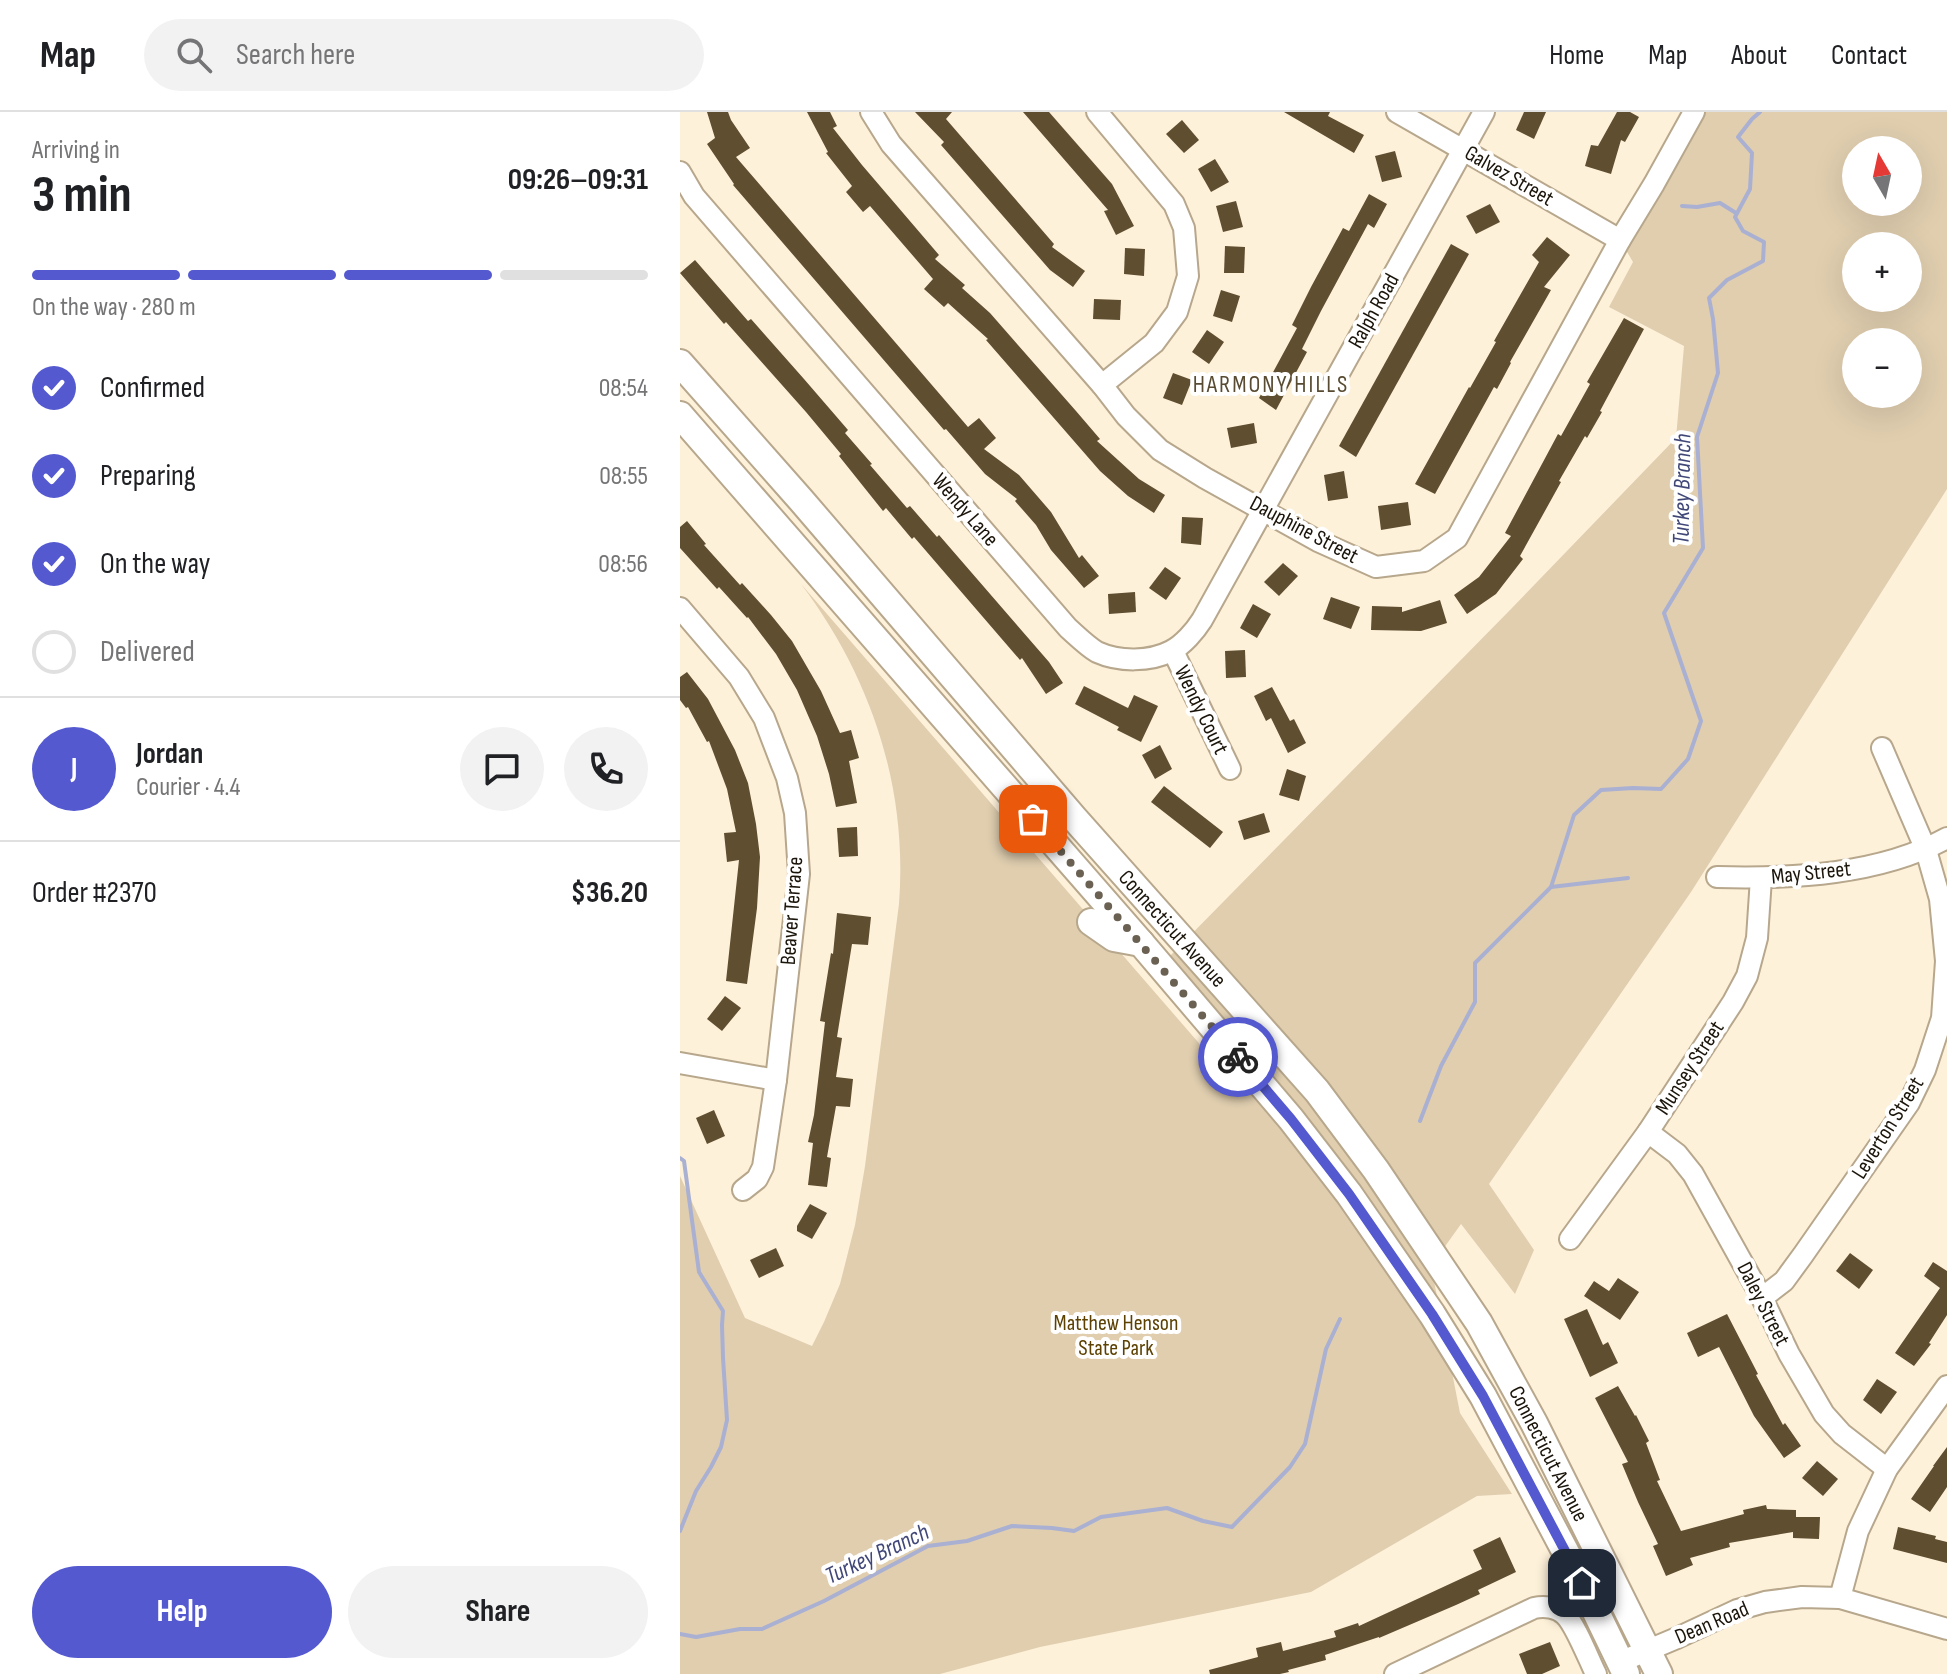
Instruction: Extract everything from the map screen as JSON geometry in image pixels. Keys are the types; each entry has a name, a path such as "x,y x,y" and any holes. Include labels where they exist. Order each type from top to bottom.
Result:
{"main road":[{"name":"Connecticut Avenue","path":"680,363 1074,818 1317,1091 1376,1170 1479,1323 1534,1423 1653,1662"},
{"name":"Connecticut Avenue","path":"680,415 1148,952 1291,1119 1349,1194 1432,1314 1483,1396 1582,1583 1623,1668"},
{"path":"1050,839 1074,818"},
{"path":"1091,922 1114,938 1148,952"}],"street":[{"name":"Dauphine Street","path":"871,112 891,144 1126,416 1160,450 1318,541 1376,567 1424,561 1457,538 1620,240 1694,112"},
{"path":"1097,112 1174,204 1184,228 1188,276 1177,312 1154,343 1102,385"},
{"name":"Galvez Street","path":"1397,112 1620,240"},
{"name":"Ralph Road","path":"1264,509 1484,112"},
{"name":"Wendy Lane","path":"680,172 694,196 1068,628 1097,651 1120,658 1147,659 1173,651"},
{"path":"1173,651 1195,631 1264,509"},
{"name":"Beaver Terrace","path":"680,608 739,677 764,718 787,778 795,813 799,874 776,1080 763,1167 757,1179 743,1190"},
{"name":"Wendy Court","path":"1173,651 1230,769"},
{"name":"Leverton Street","path":"1762,1298 1784,1281 1909,1103 1925,1070 1942,1018 1946,961 1940,899 1926,850 1882,748"},
{"name":"May Street","path":"1717,877 1761,878 1844,872 1926,850 1947,838"},
{"name":"Munsey Street","path":"1570,1239 1648,1132 1747,976 1757,938 1761,878"},
{"path":"680,1063 776,1080"},
{"name":"Daley Street","path":"1648,1132 1677,1154 1693,1174 1824,1414 1842,1434 1887,1469"},
{"path":"1840,1598 1858,1531 1887,1469 1947,1386"},
{"name":"Dean Road","path":"1623,1668 1653,1662 1737,1610 1802,1597 1840,1598 1947,1629"},
{"path":"1395,1674 1541,1607 1555,1609 1568,1618 1596,1674"}],"green space":[{"name":"Matthew Henson State Park","path":"1694,112 1947,112 1947,489 1691,892 1489,1184 1534,1250 1515,1294 1461,1224 1431,1266 1460,1413 1512,1494 1477,1496 1311,1592 1040,1647 940,1674 680,1674 680,1176 745,1318 812,1346 840,1284 855,1225 899,904 897,818 880,735 847,657 801,584 1230,1079 1254,1058 1168,958 1676,438 1684,346 1609,307 1633,262 1620,240"}],"building":[{"path":"707,112 728,112 750,148 736,157 968,427 979,418 996,438 984,449 1019,475 1051,512 1079,558 1082,555 1099,576 1084,588 1051,550 1036,525 1015,501 1017,499 985,474 944,430 733,185 707,144 715,138"},
{"path":"807,112 830,112 837,126 833,128 939,255 935,259 965,285 962,288 990,313 1100,439 1097,441 1139,479 1165,495 1154,513 1128,496 1100,471 988,339 948,303 944,307 924,289 933,279 870,206 863,212 846,192 852,186 826,153"},
{"path":"915,112 952,112 946,119 1054,244 1052,247 1085,271 1073,287 1050,270 941,145 944,142"},
{"path":"1023,112 1049,112 1112,184 1134,226 1116,235 1104,211 1108,210"},
{"path":"1284,112 1330,112 1328,116 1364,135 1354,153"},
{"path":"1524,112 1546,112 1534,139 1516,130"},
{"path":"1617,112 1630,112 1639,117 1625,142 1621,140 1611,174 1585,166 1591,145 1598,146"},
{"path":"1182,120 1199,140 1184,153 1166,134"},
{"path":"1395,151 1402,177 1382,182 1375,156"},
{"path":"1215,159 1229,182 1211,192 1198,169"},
{"path":"1369,194 1387,204 1374,228 1368,224 1321,311 1302,349 1307,352 1276,410 1259,398 1297,328 1292,325 1311,287 1343,228 1349,231"},
{"path":"1236,201 1243,227 1223,232 1216,206"},
{"path":"1490,204 1500,222 1476,234 1466,216"},
{"path":"1547,237 1570,255 1544,287 1551,290 1435,494 1415,484 1539,262 1532,255"},
{"path":"1451,244 1469,254 1356,457 1339,446"},
{"path":"1225,246 1245,247 1244,273 1224,273"},
{"path":"1125,248 1145,249 1144,276 1124,274"},
{"path":"695,260 804,379 848,430 845,433 870,465 907,508 910,506 937,537 939,535 1049,662 1063,683 1046,694 1022,658 1020,660 914,537 912,539 886,508 883,511 806,412 680,273"},
{"path":"1221,290 1240,296 1232,322 1213,316"},
{"path":"1094,299 1121,300 1120,320 1093,319"},
{"path":"1624,318 1644,329 1602,412 1559,481 1520,556 1523,559 1496,594 1467,614 1454,595 1479,577 1511,536 1505,533"},
{"path":"1207,330 1224,342 1209,364 1192,352"},
{"path":"1173,373 1192,380 1182,405 1163,398"},
{"path":"1254,423 1257,443 1231,448 1227,428"},
{"path":"1344,471 1348,498 1328,501 1324,475"},
{"path":"1408,502 1411,525 1381,530 1378,506"},
{"path":"1182,517 1203,518 1201,545 1181,543"},
{"path":"687,521 704,545 792,641 821,691 840,733 851,730 859,758 849,761 857,803 836,807 817,736 797,690 776,654 748,617 719,587 717,589 680,548 680,527"},
{"path":"1283,563 1298,576 1279,596 1264,582"},
{"path":"1165,567 1181,578 1166,600 1149,588"},
{"path":"1135,592 1136,612 1109,614 1108,594"},
{"path":"1331,597 1360,607 1351,629 1323,619"},
{"path":"1440,600 1447,623 1421,631 1371,630 1372,606 1402,607 1402,612"},
{"path":"1253,604 1271,614 1257,638 1240,628"},
{"path":"1245,650 1246,677 1226,678 1225,651"},
{"path":"687,672 708,699 735,750 748,783 756,824 760,857 747,984 726,981 739,860 727,862 724,833 736,832 727,789 709,741 688,707 680,700 680,677"},
{"path":"1084,686 1128,708 1134,695 1158,706 1141,742 1075,704"},
{"path":"1272,687 1306,743 1288,753 1271,718 1266,721 1254,696"},
{"path":"1160,745 1172,769 1155,779 1142,755"},
{"path":"1287,769 1306,776 1299,801 1279,795"},
{"path":"1164,786 1223,832 1210,848 1151,802"},
{"path":"1264,813 1270,832 1244,840 1238,821"},
{"path":"857,827 858,856 839,857 837,828"},
{"path":"837,913 871,917 868,945 852,944 837,1037 842,1038 836,1077 853,1079 850,1107 836,1106 827,1157 831,1158 827,1187 808,1185 813,1143 808,1142 825,1022 820,1021 833,954"},
{"path":"725,996 741,1008 722,1031 707,1019"},
{"path":"714,1110 725,1136 707,1144 696,1118"},
{"path":"810,1204 827,1213 812,1239 797,1231"},
{"path":"776,1248 784,1266 759,1278 750,1260"},
{"path":"1850,1253 1873,1270 1859,1289 1836,1271"},
{"path":"1933,1262 1947,1271 1947,1315 1914,1366 1895,1353 1940,1288 1924,1276"},
{"path":"1618,1278 1639,1292 1620,1320 1584,1296 1594,1281 1609,1291"},
{"path":"1587,1309 1603,1345 1608,1342 1618,1363 1590,1377 1564,1319"},
{"path":"1727,1314 1783,1425 1785,1423 1801,1446 1784,1458 1754,1416 1719,1347 1698,1357 1687,1333"},
{"path":"1877,1379 1897,1392 1881,1414 1863,1400"},
{"path":"1618,1386 1649,1441 1646,1443 1660,1480 1657,1481 1681,1531 1766,1505 1767,1509 1796,1510 1796,1517 1820,1517 1819,1539 1793,1538 1793,1532 1729,1543 1730,1547 1690,1558 1693,1565 1666,1576 1653,1546 1658,1544 1622,1464 1628,1462 1595,1398"},
{"path":"1947,1447 1947,1487 1930,1512 1911,1499"},
{"path":"1817,1461 1838,1479 1823,1496 1802,1478"},
{"path":"1898,1527 1936,1536 1935,1539 1947,1542 1947,1563 1893,1549"},
{"path":"1500,1537 1516,1572 1478,1590 1480,1594 1379,1638 1325,1655 1326,1660 1289,1672 1210,1674 1209,1670 1258,1657 1256,1648 1281,1642 1283,1651 1336,1637 1334,1631 1358,1623 1359,1626 1482,1569 1473,1550"},
{"path":"1550,1642 1560,1666 1542,1674 1527,1674 1519,1654"}],"waterway":[{"name":"Turkey Branch","path":"1420,1121 1441,1066 1475,1002 1475,963 1551,887 1574,815 1601,790 1661,789 1688,759 1701,721 1664,613 1703,548 1697,437 1718,373 1709,298 1727,280 1763,261 1764,242 1743,231 1735,217 1750,189 1752,153 1738,137 1760,112"},
{"path":"1682,206 1720,203 1736,213"},
{"path":"1551,887 1628,878"},
{"path":"680,1158 684,1161 699,1272 723,1311 727,1420 721,1447 696,1491 680,1531"},
{"name":"Turkey Branch","path":"680,1634 696,1637 740,1629 762,1629 824,1601 928,1546 967,1541 1012,1526 1074,1531 1101,1517 1167,1508 1232,1527 1290,1467 1305,1444 1326,1349 1340,1319"}],"way so far":[{"path":"1033,819 1238,1057"}],"district":[{"name":"HARMONY HILLS","path":"1271,384"}],"route":[{"path":"1238,1057 1349,1194 1432,1314 1483,1396 1582,1583"}]}
